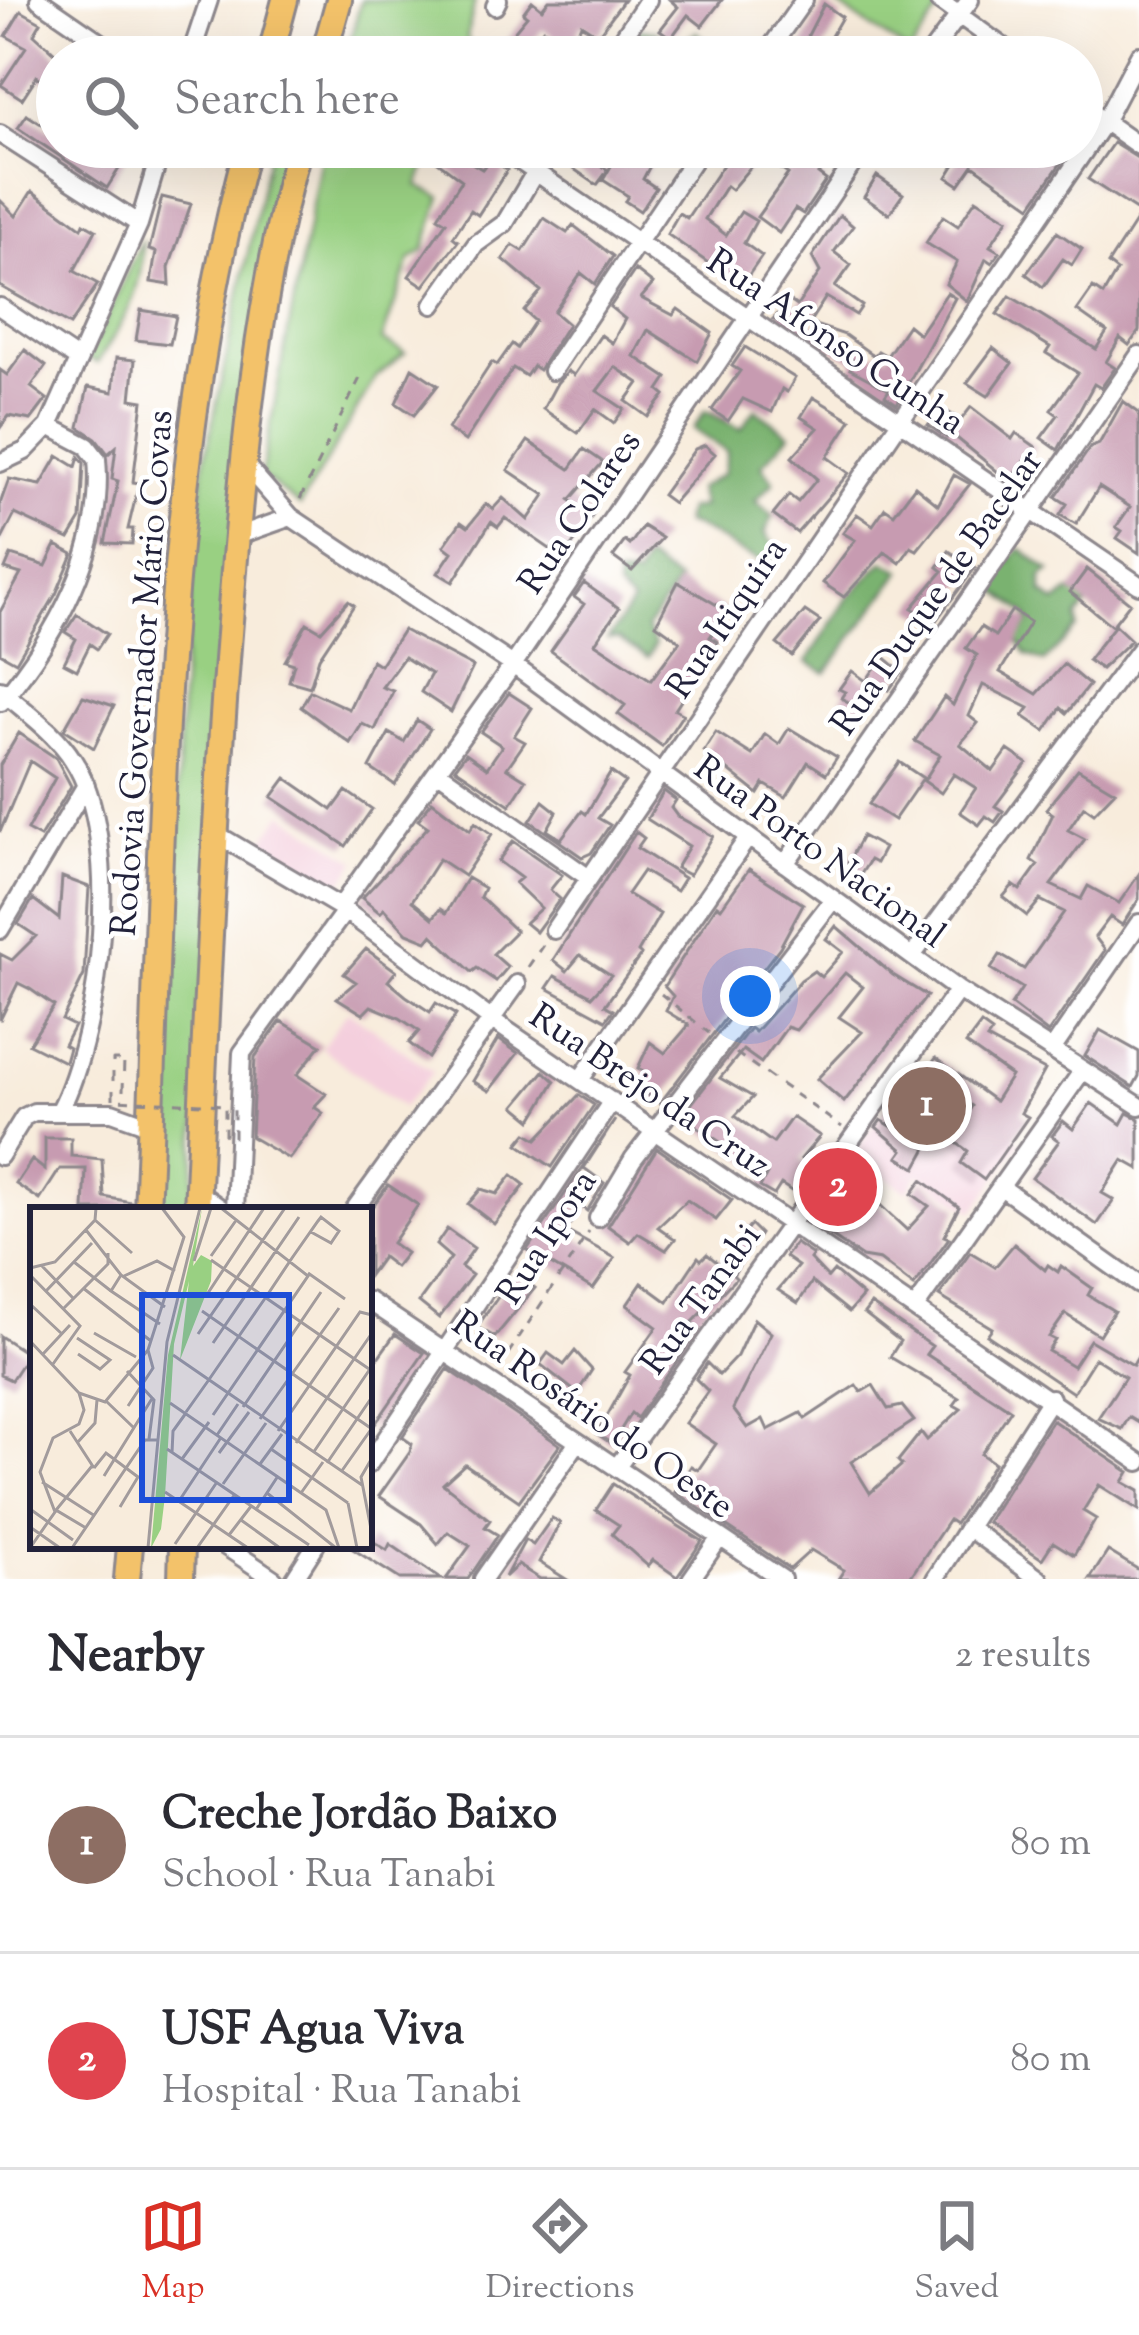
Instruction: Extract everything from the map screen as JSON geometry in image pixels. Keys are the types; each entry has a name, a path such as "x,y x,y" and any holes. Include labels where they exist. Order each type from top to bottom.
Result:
{"highway":[{"path":"276,36 285,0"},
{"path":"329,36 339,0"},
{"name":"Rodovia Governador Mário Covas","path":"147,1207 163,808 188,454 228,218 241,168"},
{"path":"197,1201 216,833 243,461 256,349 295,168"},
{"path":"128,1579 130,1549"},
{"path":"181,1579 182,1549"}],"street":[{"path":"39,0 91,36"},
{"path":"197,36 209,0"},
{"path":"624,36 648,0"},
{"path":"778,36 803,0"},
{"path":"938,0 965,7 995,36"},
{"path":"944,36 965,7"},
{"name":"Rua Itiquira","path":"1104,122 1139,55"},
{"path":"1104,122 1139,146"},
{"path":"0,134 36,157"},
{"path":"53,168 139,224"},
{"path":"0,464 26,451 49,426 139,224 156,168"},
{"name":"Rua Afonso Cunha","path":"531,168 1139,585"},
{"path":"433,304 476,244 505,223 537,168"},
{"path":"552,371 688,168"},
{"name":"Rua Colares","path":"242,1053 513,665 850,168"},
{"name":"Rua Itiquira","path":"554,930 1073,168"},
{"path":"0,307 77,359"},
{"name":"Rua Duque de Bacelar","path":"785,865 1139,355"},
{"path":"49,426 87,446 97,459 92,541 74,589 2,696 59,742 86,785 101,827 97,962 81,1068 60,1110"},
{"name":"Rua Porto Nacional","path":"243,461 291,517 513,665 958,990 1139,1106"},
{"path":"237,536 291,517"},
{"path":"912,956 1139,650"},
{"path":"437,771 590,878"},
{"path":"0,930 86,785"},
{"name":"Rua Brejo da Cruz","path":"216,833 342,909 492,1020 1139,1462"},
{"path":"580,1080 747,839"},
{"name":"Rua Ipora","path":"598,1218 658,1130 832,901"},
{"path":"1052,1050 1139,923"},
{"path":"356,1207 517,983"},
{"name":"Rua Tanabi","path":"617,1467 958,990"},
{"path":"204,1069 242,1053 235,1207"},
{"path":"914,1308 1083,1070"},
{"path":"372,1459 612,1101"},
{"path":"0,1156 24,1117 60,1110 112,1112 151,1126"},
{"path":"1001,1186 1139,1285"},
{"name":"Rua Rosário do Oeste","path":"372,1303 782,1579"},
{"path":"935,1579 1051,1398"},
{"path":"483,1579 578,1442"},
{"path":"970,1529 1039,1579"},
{"path":"691,1579 719,1539"},
{"path":"229,1549 274,1579"},
{"path":"294,1579 313,1549"}],"path":[{"path":"291,517 363,372"},
{"path":"517,983 554,930"},
{"path":"645,982 725,1046 856,1136"},
{"path":"123,1090 124,1060 113,1060 112,1100 225,1105 225,1136 234,1137 234,1104"},
{"name":"Rua Ipora","path":"490,1380 598,1218"}],"shaded area":[{"path":"283,813 357,861 333,894 260,845"},
{"path":"348,1011 433,1072 403,1107 321,1048"},
{"path":"913,1069 1021,1142 974,1212 918,1174 907,1191 852,1155"}],"green space":[{"path":"361,0 475,0 467,36 352,36"},
{"path":"830,0 926,0 940,9 922,36 884,36"},
{"path":"640,29 658,32 657,36 635,36"},
{"path":"266,168 298,168 248,379 191,1207 161,1207 182,675 204,464"},
{"path":"319,168 425,168 418,186 441,197 424,250 410,260 382,340 405,353 376,377 300,506 261,475"},
{"path":"142,240 136,290 97,363 88,358"},
{"path":"755,409 790,434 762,465 774,482 755,501 773,516 765,533 780,554 767,562 684,523 687,509 702,507 697,489 723,474 727,452 693,429 705,411 741,429"},
{"path":"1020,548 1050,571 1042,577 1042,592 1056,603 1070,592 1092,599 1077,617 1077,628 1044,662 1026,654 1017,640 1030,622 1027,614 990,586"},
{"path":"645,559 678,582 646,629 655,644 648,658 618,639 608,639 632,603 617,589 618,576 636,578"},
{"path":"884,561 902,571 826,673 807,662 847,599"}],"building":[{"path":"549,0 624,0 598,35 581,24 576,36 553,36 543,29 537,36 510,36 527,16 523,13 532,1 542,9"},
{"path":"670,0 722,0 702,26 688,15 668,36 660,30 678,7"},
{"path":"824,4 842,17 831,36 808,36"},
{"path":"21,11 41,22 34,34 36,78 22,99 1,85 26,47 6,36"},
{"path":"27,115 36,121 36,140 18,128"},
{"path":"1113,143 1139,159 1139,212 1088,179 1096,168 1103,168 1103,157"},
{"path":"77,168 120,168 107,188"},
{"path":"446,168 507,170 478,215 471,210 453,237 458,241 424,286 409,276 446,222 438,217 462,180"},
{"path":"572,168 608,170 597,185"},
{"path":"610,168 649,168 643,179 656,188 640,211 625,201 628,196 603,180"},
{"path":"721,168 750,168 731,190 726,186 705,219 726,235 741,212 756,221 744,243 762,256 741,286 667,234 679,213 687,218"},
{"path":"779,168 823,168 818,174 826,180 803,214 795,209 779,233 757,217 788,174"},
{"path":"953,168 971,168 959,185 947,177"},
{"path":"977,168 1057,168 1031,206"},
{"path":"877,176 903,194 889,214 864,197"},
{"path":"32,191 82,228 84,223 96,230 74,271 98,284 70,325 0,286 0,200 16,216"},
{"path":"162,197 191,204 169,267 170,285 151,282 156,252 149,250"},
{"path":"976,199 1008,219 990,246 1000,252 992,263 986,259 967,301 946,284 957,262 926,243 943,216 958,226"},
{"path":"840,215 853,226 834,252 851,265 835,287 862,306 856,315 826,297 809,323 845,335 874,356 878,351 887,356 908,325 919,334 947,293 955,298 897,404 885,396 889,390 850,369 855,361 773,319 790,301 797,306 820,272 812,257"},
{"path":"1139,216 1139,331 1129,345 1120,338 1106,362 1115,368 1101,388 1094,384 1058,450 1041,438 1058,415 1051,410 1078,373 1046,353 1050,347 997,314 1010,296 1096,349 1107,332 1077,311 1093,288 1103,295 1117,271 1108,264"},
{"path":"544,218 567,233 573,225 613,256 595,284 581,273 554,312 568,324 539,370 533,366 526,376 513,368 465,441 448,429 492,362 497,365 512,344 517,348 535,321 524,311 541,291 503,259 513,245 523,251"},
{"path":"1057,232 1082,249 1072,265 1063,259 1043,287 1026,274"},
{"path":"635,270 653,284 641,298 673,315 678,309 712,333 697,361 648,330 634,356 667,378 659,390 665,395 648,417 626,401 639,383 615,367 597,391 624,409 614,423 595,409 578,433 543,409 557,383 568,371 574,375 601,335 612,343 625,319 610,307"},
{"path":"141,310 176,316 170,344 136,340"},
{"path":"745,347 795,378 787,392 782,389 772,412 743,399 728,421 712,410 740,371 732,366"},
{"path":"993,348 1012,363 988,396 967,383"},
{"path":"25,350 46,366 31,387 47,399 31,420 9,416 0,428 0,370 7,375"},
{"path":"116,358 135,360 131,399 143,401 133,482 139,483 128,529 133,529 132,544 105,543 118,481 112,479 116,447 108,454 79,427 88,387 113,392"},
{"path":"412,368 438,385 414,415 396,403"},
{"path":"813,397 851,420 827,457 849,473 797,533 773,515 789,495 798,502 817,479 792,457 818,428 801,417"},
{"path":"1123,401 1139,413 1139,553 1117,538 1122,531 1116,527 1130,507 1099,487 1076,524 1060,515 1067,504 1056,497 1090,448 1099,444"},
{"path":"971,407 1012,439 1016,433 1036,447 1009,481 952,434 947,438 928,425 941,408 961,420"},
{"path":"528,441 570,469 584,449 603,462 570,500 593,515 563,558 505,518 498,527 491,522 453,582 438,573 452,552 444,546 461,522 468,527 486,504 493,509 503,498 528,520 545,495 508,470"},
{"path":"705,445 715,454 673,503 662,495 695,449"},
{"path":"58,456 76,467 79,457 84,463 81,519 69,539 15,514 0,543 0,504 9,479 41,485"},
{"path":"954,475 970,484 917,550 911,547 900,563 885,552 844,597 823,583 855,540 843,533 857,514 873,525 885,508 894,514 915,486 938,505"},
{"path":"643,526 662,538 632,571 613,557 625,541 630,545"},
{"path":"56,545 73,554 56,594 16,662 0,653 0,612 21,574 5,569 11,555 46,566"},
{"path":"949,551 975,568 935,622 912,608 943,571 938,567"},
{"path":"1087,569 1130,603 1112,626 1070,592"},
{"path":"678,582 727,611 710,637 718,642 675,710 683,714 662,746 618,714 625,705 551,651 584,604 574,597 584,583 619,608 595,643 651,680 680,641 656,624"},
{"path":"348,601 354,605 319,658 310,687 289,681 294,664 285,661 307,623 321,631"},
{"path":"1012,610 1030,622 1000,672 1037,694 1064,664 1089,685 1067,713 1061,708 1045,731 1023,716 1029,708 983,685 969,716 978,723 960,744 993,771 1008,750 1027,763 995,806 1003,811 995,822 986,816 979,825 960,812 976,788 954,774 941,793 924,781 940,755 915,741 944,697 953,705 977,655 966,648 981,627 995,636"},
{"path":"805,611 820,621 792,656 777,644"},
{"path":"77,614 107,634 97,649 90,644 77,670 64,663 76,639 65,632"},
{"path":"1115,625 1131,640 1101,669 1088,660"},
{"path":"403,630 473,667 451,712 421,692 431,674 404,657 382,687 393,691 375,730 362,724 350,743 301,707 310,691 349,709 372,660 380,665"},
{"path":"883,656 902,672 889,690 883,685 864,711 841,698 845,692 839,689 852,671 866,681"},
{"path":"509,693 532,708 514,736 525,742 507,768 526,780 510,805 455,768 466,753 487,768 502,746 481,732"},
{"path":"83,696 114,706 94,748 64,729"},
{"path":"417,720 430,729 395,785 370,768 389,733 404,742"},
{"path":"789,728 837,757 826,774 808,762 786,797 764,784 758,794 704,751 716,732 752,755 765,734 779,744"},
{"path":"19,733 56,758 71,786 40,837 27,830 55,778 30,761 0,832 0,765"},
{"path":"899,762 923,778 894,820 869,804"},
{"path":"1078,769 1115,791 1094,813 1084,806 1068,830 1085,839 1051,885 1081,899 1088,886 1119,903 1139,874 1139,899 1122,925 1110,917 1095,937 1105,950 1048,1033 1011,1005 1022,988 991,969 1000,955 1024,969 1064,912 1040,900 1027,916 1003,897 1013,885 1020,890 1038,865 1031,860 1053,814 1046,809"},
{"path":"611,772 625,782 598,818 610,825 591,853 582,857 530,821 543,801 557,812 547,830 561,839 582,811 586,814"},
{"path":"286,778 332,810 346,791 372,809 346,846 272,797"},
{"path":"664,791 676,800 671,808 677,816 713,836 689,875 676,868 689,846 647,819"},
{"path":"432,801 470,830 475,822 492,834 464,876 439,859 412,901 433,918 440,909 446,913 467,878 484,888 480,897 516,931 493,954 508,967 496,981 477,968 472,972 432,935 427,941 407,933 384,909 380,913 362,898 428,827 418,820"},
{"path":"636,832 644,838 637,848 684,878 676,891 643,871 627,894 660,914 638,952 641,955 605,1005 613,1010 606,1020 547,988 555,976 592,996 611,975 580,955 567,971 553,960"},
{"path":"862,836 884,848 876,863 870,860 859,877 844,870"},
{"path":"513,841 562,875 550,890 560,899 536,932 525,923 541,908 515,883 521,878 498,861"},
{"path":"749,869 803,904 780,947 660,1103 636,1087 647,1073 638,1068 650,1042 665,1053 689,1025 666,1011 673,996 664,986 717,905 721,908"},
{"path":"62,877 89,887 84,975 62,1020 74,1026 64,1045 69,1048 65,1062 29,1044 54,1006 30,989 18,983 0,1020 0,954 12,960 36,936 18,924 33,899 59,919"},
{"path":"836,926 893,975 927,996 844,1102 817,1079 862,1032 839,1017 863,987 845,973 796,1030 787,1027 761,1063 743,1050 720,1078 753,1097 735,1116 773,1143 792,1117 820,1136 801,1159 813,1171 796,1194 781,1184 774,1195 760,1187 767,1174 682,1116 750,1028 755,1032 801,980 814,971 821,977 843,952 826,939"},
{"path":"366,949 396,971 388,981 406,996 430,1012 436,1003 456,1015 428,1058 409,1043 419,1031 400,1018 371,1006 363,1014 337,998 356,982 344,974"},
{"path":"281,1021 321,1045 297,1075 326,1094 314,1107 323,1113 289,1159 251,1137 255,1057"},
{"path":"981,1024 992,1032 987,1039 1045,1070 1021,1113 1028,1117 984,1180 961,1163 968,1151 951,1139 972,1106 948,1087 923,1119 903,1104 936,1058 995,1101 1011,1076 966,1044"},
{"path":"1100,1030 1139,1052 1139,1076 1133,1087 1085,1056"},
{"path":"498,1039 518,1053 489,1091 473,1081"},
{"path":"544,1071 555,1081 532,1120 515,1106"},
{"path":"579,1095 594,1105 552,1167 518,1144 527,1133 537,1139"},
{"path":"1091,1103 1121,1124 1127,1113 1139,1119 1139,1169 1123,1160 1102,1193 1114,1200 1097,1225 1032,1178 1059,1141 1052,1136 1063,1121 1073,1129"},
{"path":"615,1120 584,1168 604,1183 587,1211 581,1206 566,1231 615,1258 593,1289 527,1250"},
{"path":"881,1120 927,1148 916,1168 898,1157 903,1150 876,1127"},
{"path":"45,1138 71,1138 71,1156 102,1159 104,1197 131,1202 131,1207 84,1207 86,1169 60,1169 40,1200 16,1184 32,1160 45,1170"},
{"path":"657,1148 732,1200 716,1220 687,1200 658,1227 675,1239 666,1250 638,1233 630,1242 608,1226"},
{"path":"862,1165 876,1175 865,1191 907,1230 929,1206 912,1194 922,1180 959,1207 944,1236 949,1238 914,1286 880,1260 862,1257 827,1233 832,1225 814,1214 844,1172 852,1178"},
{"path":"512,1175 525,1185 494,1224 468,1204 481,1189 497,1194"},
{"path":"388,1185 418,1205 392,1243 406,1253 395,1267 382,1257 372,1271 372,1207"},
{"path":"751,1225 760,1234 733,1275 736,1278 693,1322 699,1330 637,1418 631,1413 612,1444 597,1434 630,1375 625,1372 657,1327 627,1305 642,1283 668,1302 698,1257 701,1260 707,1254 719,1264"},
{"path":"447,1229 474,1248 461,1267 472,1275 439,1318 419,1302 451,1258 436,1245"},
{"path":"795,1243 813,1255 810,1259 828,1278 834,1271 863,1296 849,1312 812,1282 798,1303 778,1290 798,1266 785,1257"},
{"path":"1014,1244 1045,1270 1048,1265 1058,1272 1061,1266 1092,1288 1088,1295 1114,1311 1099,1335 1065,1314 1049,1337 1055,1340 1048,1351 1073,1366 1090,1340 1133,1365 1139,1355 1139,1423 1129,1417 1122,1429 1098,1418 1125,1377 1095,1358 1073,1393 987,1335 992,1328 939,1296 970,1252 995,1267"},
{"path":"515,1273 535,1288 495,1337 477,1327"},
{"path":"871,1304 932,1346 926,1354 1011,1410 981,1454 994,1463 955,1524 949,1520 909,1579 838,1579 844,1570 811,1550 790,1569 675,1492 691,1466 698,1470 716,1444 685,1423 708,1391 696,1379 707,1363 719,1375 737,1356 754,1319 771,1333 733,1409 747,1428 763,1419 768,1430 801,1413 805,1419 856,1385 861,1392 873,1385 888,1409 902,1406 914,1421 851,1462 870,1493 902,1465 898,1461 921,1432 927,1440 961,1409 954,1405 959,1398 890,1357 900,1341 864,1313"},
{"path":"395,1334 424,1353 372,1429 372,1366"},
{"path":"0,1336 28,1354 11,1380 0,1375"},
{"path":"575,1351 592,1370 577,1393 540,1364 548,1353 564,1365"},
{"path":"448,1369 560,1445 519,1501 465,1464 443,1484 490,1520 485,1527 498,1535 468,1579 446,1579 470,1546 448,1532 438,1544 421,1524 379,1496 410,1452 412,1444 402,1437"},
{"path":"1052,1420 1129,1472 1123,1482 1139,1491 1139,1510 1099,1485 1083,1511 1096,1519 1074,1555 1053,1542 1042,1559 987,1522"},
{"path":"613,1484 702,1541 677,1577 653,1560 648,1566 612,1534 619,1525 596,1510"},
{"path":"552,1518 560,1523 539,1562 566,1579 540,1579 518,1565 505,1577 525,1540 533,1545"},
{"path":"372,1541 387,1550 390,1544 441,1579 400,1579 353,1549 372,1549"},
{"path":"1108,1551 1139,1570 1139,1579 1090,1579"}],"place":[{"name":"Creche Jordão Baixo","path":"927,1106"},
{"name":"USF Agua Viva","path":"838,1187"}]}
